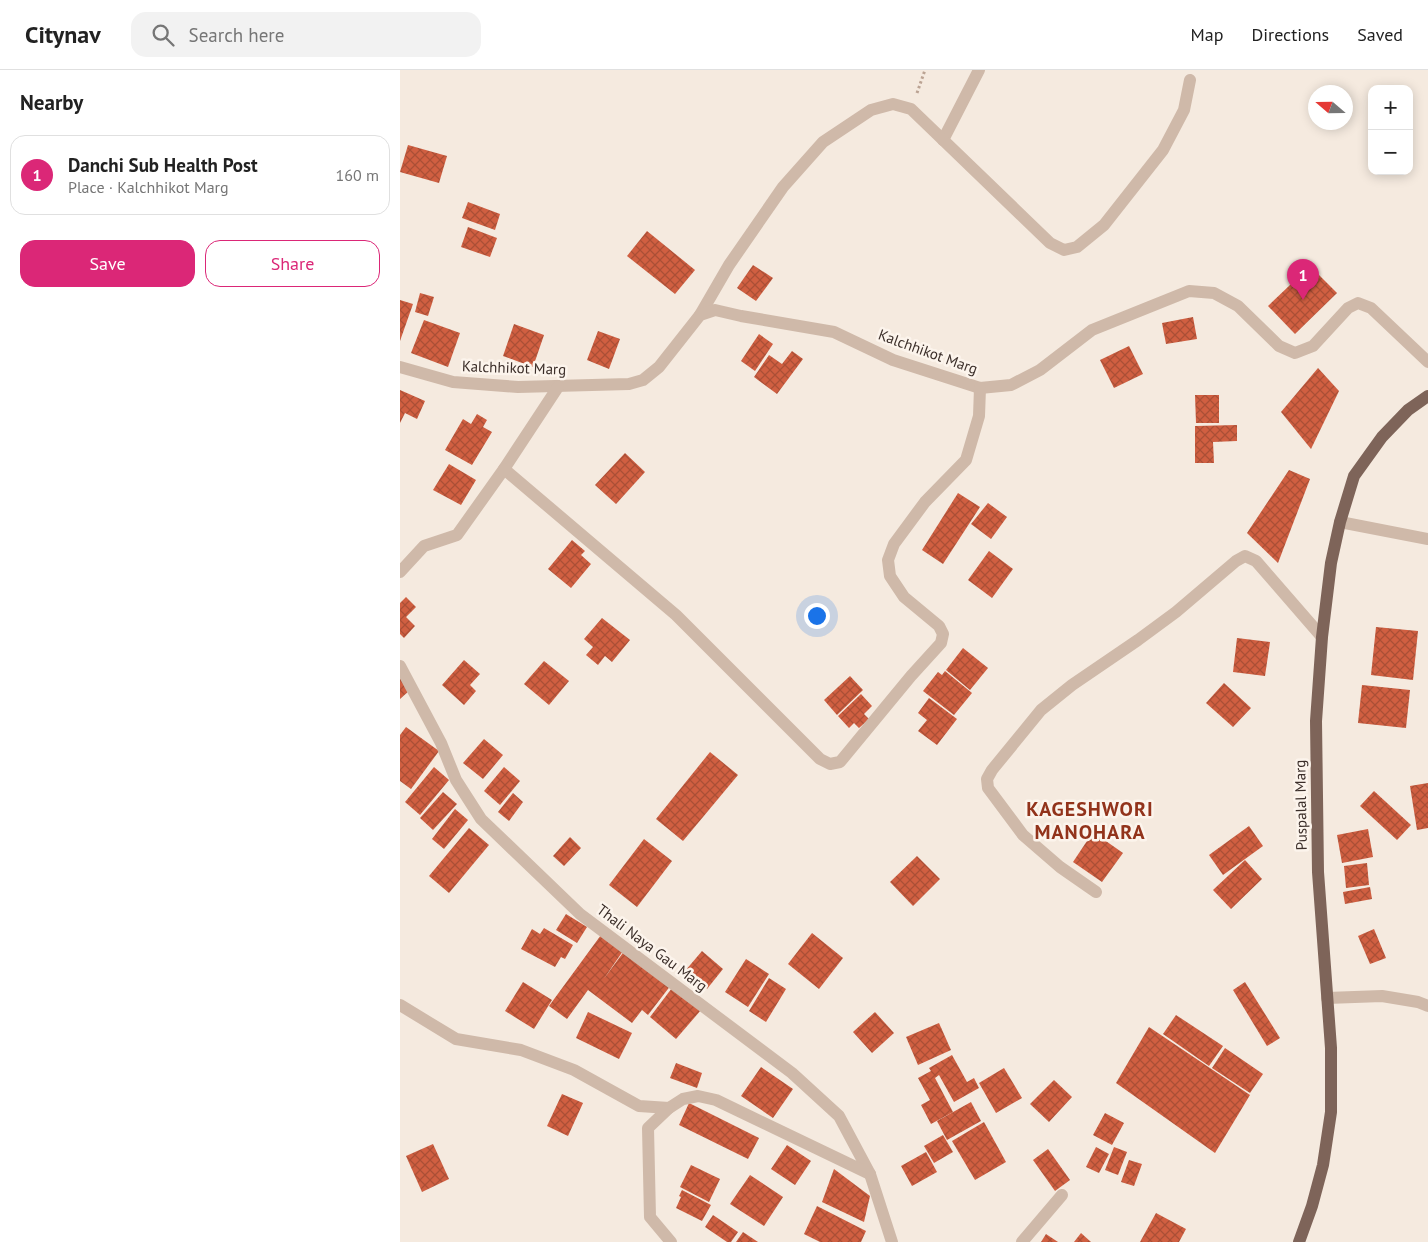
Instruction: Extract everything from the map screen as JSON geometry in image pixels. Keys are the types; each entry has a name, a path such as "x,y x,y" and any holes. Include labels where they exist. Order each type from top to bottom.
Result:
{"main road":[{"name":"Puspalal Marg","path":"1299,1242 1312,1206 1323,1165 1330,1112 1331,1048 1318,872 1316,721 1322,637 1331,563 1340,522 1354,476 1382,437 1408,410 1428,396"}],"street":[{"path":"943,140 979,70"},
{"path":"700,315 729,265 783,188 823,142 871,110 893,104 911,110 1050,243 1064,250 1076,247 1104,225 1163,150 1184,110 1190,80"},
{"name":"Kalchhikot Marg","path":"400,367 453,382 518,387 629,384 643,380 659,367 700,315 715,310 834,332 893,360 980,388 1011,385 1040,370 1092,330 1189,291 1214,293 1238,306 1279,346 1295,353 1312,346 1348,308 1358,303 1371,308 1428,362"},
{"path":"400,572 424,546 457,535 504,469 558,387"},
{"path":"504,469 676,615 820,759 830,764 840,762 911,676 941,643 943,634 939,626 904,597 890,576 888,560 894,544 925,502 966,460 979,416 980,388"},
{"path":"1340,522 1428,539"},
{"path":"1096,892 1060,867 1023,835 988,788 987,779 992,770 1041,710 1072,685 1176,612 1236,561 1245,556 1256,561 1322,637"},
{"name":"Thali Naya Gau Marg","path":"400,666 442,742 456,780 480,818 580,914 792,1073 839,1116 870,1174 892,1242"},
{"path":"1327,998 1382,996 1418,1002 1428,1006"},
{"path":"400,1005 456,1039 522,1050 574,1070 639,1106 669,1108"},
{"path":"671,1242 650,1217 648,1128 669,1108 684,1100 698,1096 716,1100 870,1174"},
{"path":"1022,1242 1062,1195"}],"building":[{"path":"408,145 447,156 439,183 400,172"},
{"path":"468,202 500,214 495,230 462,218"},
{"path":"468,227 497,238 490,257 461,247"},
{"path":"647,231 695,270 675,294 627,256"},
{"path":"753,265 773,278 756,301 737,288"},
{"path":"1310,266 1337,293 1295,334 1268,306"},
{"path":"420,293 434,297 428,316 415,312"},
{"path":"400,300 413,304 400,341"},
{"path":"1193,317 1197,339 1166,344 1162,323"},
{"path":"424,320 460,333 448,367 411,353"},
{"path":"514,324 544,335 533,367 503,356"},
{"path":"598,331 620,339 609,369 587,360"},
{"path":"759,334 773,344 755,371 741,361"},
{"path":"1129,346 1143,374 1114,388 1100,360"},
{"path":"792,351 803,359 777,394 754,377 769,355 782,364"},
{"path":"1318,368 1339,391 1311,449 1281,412"},
{"path":"400,390 425,401 417,419 405,413 400,423"},
{"path":"1195,395 1219,395 1219,423 1196,423"},
{"path":"477,414 487,420 483,427 492,432 472,465 445,450 463,419 471,424"},
{"path":"1237,425 1237,441 1213,442 1214,463 1195,463 1195,426"},
{"path":"625,453 645,472 616,504 595,485"},
{"path":"449,464 476,480 461,505 433,490"},
{"path":"1289,470 1310,479 1278,563 1247,533"},
{"path":"958,493 980,507 943,564 922,550"},
{"path":"988,503 1007,517 991,539 971,524"},
{"path":"572,540 585,551 581,555 591,564 571,588 548,569"},
{"path":"989,551 1013,569 992,598 968,580"},
{"path":"406,597 416,607 406,617 415,626 404,638 400,634 400,603"},
{"path":"602,618 630,640 612,662 605,656 598,665 586,655 593,647 584,639"},
{"path":"1376,627 1418,631 1413,680 1371,675"},
{"path":"1237,638 1270,642 1265,676 1233,672"},
{"path":"963,648 988,668 970,690 946,670"},
{"path":"464,660 480,674 470,685 476,691 464,705 442,685"},
{"path":"544,661 569,681 549,705 524,684"},
{"path":"945,671 972,693 954,715 923,691 938,672 942,675"},
{"path":"850,676 863,690 837,715 824,700"},
{"path":"400,677 410,690 400,699"},
{"path":"1224,683 1251,708 1233,727 1206,703"},
{"path":"1362,685 1410,690 1406,728 1358,723"},
{"path":"861,694 872,706 864,714 869,719 859,728 854,723 849,728 838,716"},
{"path":"929,698 957,719 937,745 918,731 927,720 918,713"},
{"path":"406,727 439,751 411,789 400,781 400,735"},
{"path":"484,739 503,755 483,779 463,763"},
{"path":"710,752 738,775 683,841 656,819"},
{"path":"434,767 449,780 420,815 405,802"},
{"path":"504,767 520,781 500,805 484,791"},
{"path":"1428,783 1428,828 1417,830 1410,786"},
{"path":"1374,791 1411,825 1397,840 1360,806"},
{"path":"443,792 457,804 433,830 420,818"},
{"path":"513,793 523,802 509,821 498,812"},
{"path":"455,809 468,820 444,849 432,839"},
{"path":"1249,826 1263,846 1223,875 1209,855"},
{"path":"469,828 489,845 449,893 429,876"},
{"path":"1368,829 1373,857 1342,863 1337,835"},
{"path":"1093,832 1123,853 1102,882 1073,862"},
{"path":"570,837 581,848 564,866 553,856"},
{"path":"644,839 672,861 637,907 609,885"},
{"path":"917,856 940,879 913,906 890,882"},
{"path":"1245,860 1262,879 1231,909 1213,890"},
{"path":"1367,863 1369,885 1346,888 1344,866"},
{"path":"1370,887 1372,899 1345,904 1343,892"},
{"path":"566,914 587,927 577,943 556,930"},
{"path":"544,928 573,945 565,959 561,957 555,967 521,949 532,929 540,934"},
{"path":"1374,929 1386,958 1370,964 1358,936"},
{"path":"812,933 843,958 819,989 788,964"},
{"path":"601,935 623,951 603,980 625,950 671,985 648,1015 642,1010 632,1023 588,990 567,1019 549,1006"},
{"path":"702,951 723,969 707,989 685,971"},
{"path":"746,959 769,974 748,1007 725,992"},
{"path":"769,978 786,989 766,1022 749,1011"},
{"path":"523,982 552,1000 534,1029 505,1011"},
{"path":"1245,982 1280,1038 1267,1046 1233,990"},
{"path":"672,988 701,1010 676,1039 650,1017"},
{"path":"588,1012 632,1033 619,1059 576,1038"},
{"path":"875,1012 894,1033 872,1053 853,1032"},
{"path":"1176,1015 1223,1046 1209,1066 1163,1034"},
{"path":"939,1023 951,1050 918,1065 906,1037"},
{"path":"1149,1027 1250,1095 1215,1153 1116,1083"},
{"path":"1225,1048 1263,1074 1250,1093 1212,1068"},
{"path":"952,1055 967,1082 974,1078 979,1088 954,1102 939,1075 935,1078 953,1112 931,1124 921,1105 930,1100 918,1078 931,1071 929,1068"},
{"path":"676,1063 702,1073 697,1088 670,1078"},
{"path":"761,1067 793,1089 773,1118 741,1096"},
{"path":"1004,1068 1022,1098 996,1113 979,1083"},
{"path":"1054,1080 1072,1097 1049,1122 1030,1104"},
{"path":"562,1094 583,1103 568,1136 547,1126"},
{"path":"971,1102 981,1121 947,1140 937,1121"},
{"path":"689,1103 759,1138 748,1159 679,1125"},
{"path":"1105,1113 1124,1123 1112,1145 1093,1135"},
{"path":"984,1122 1006,1162 975,1180 952,1141"},
{"path":"943,1135 953,1152 934,1163 924,1146"},
{"path":"433,1144 449,1179 422,1192 406,1156"},
{"path":"787,1145 811,1161 795,1185 771,1169"},
{"path":"1096,1147 1109,1154 1099,1173 1086,1167"},
{"path":"1114,1147 1127,1152 1118,1175 1105,1170"},
{"path":"1048,1149 1070,1180 1055,1191 1033,1160"},
{"path":"926,1152 937,1172 912,1186 901,1166"},
{"path":"1129,1160 1142,1164 1134,1186 1121,1182"},
{"path":"691,1165 720,1179 709,1202 680,1187"},
{"path":"834,1169 870,1196 864,1222 822,1202"},
{"path":"750,1175 783,1197 764,1226 730,1204"},
{"path":"682,1190 711,1205 702,1221 676,1208"},
{"path":"817,1206 866,1231 861,1242 820,1242 804,1234"},
{"path":"1156,1213 1186,1229 1179,1242 1140,1242"},
{"path":"713,1215 738,1232 731,1242 727,1242 705,1227"},
{"path":"743,1232 758,1242 736,1242"},
{"path":"1081,1233 1091,1242 1074,1242"},
{"path":"1046,1234 1058,1242 1041,1242"}],"place":[{"name":"Danchi Sub Health Post","path":"1303,300"}],"district":[{"name":"KAGESHWORI MANOHARA","path":"1090,820"}]}
